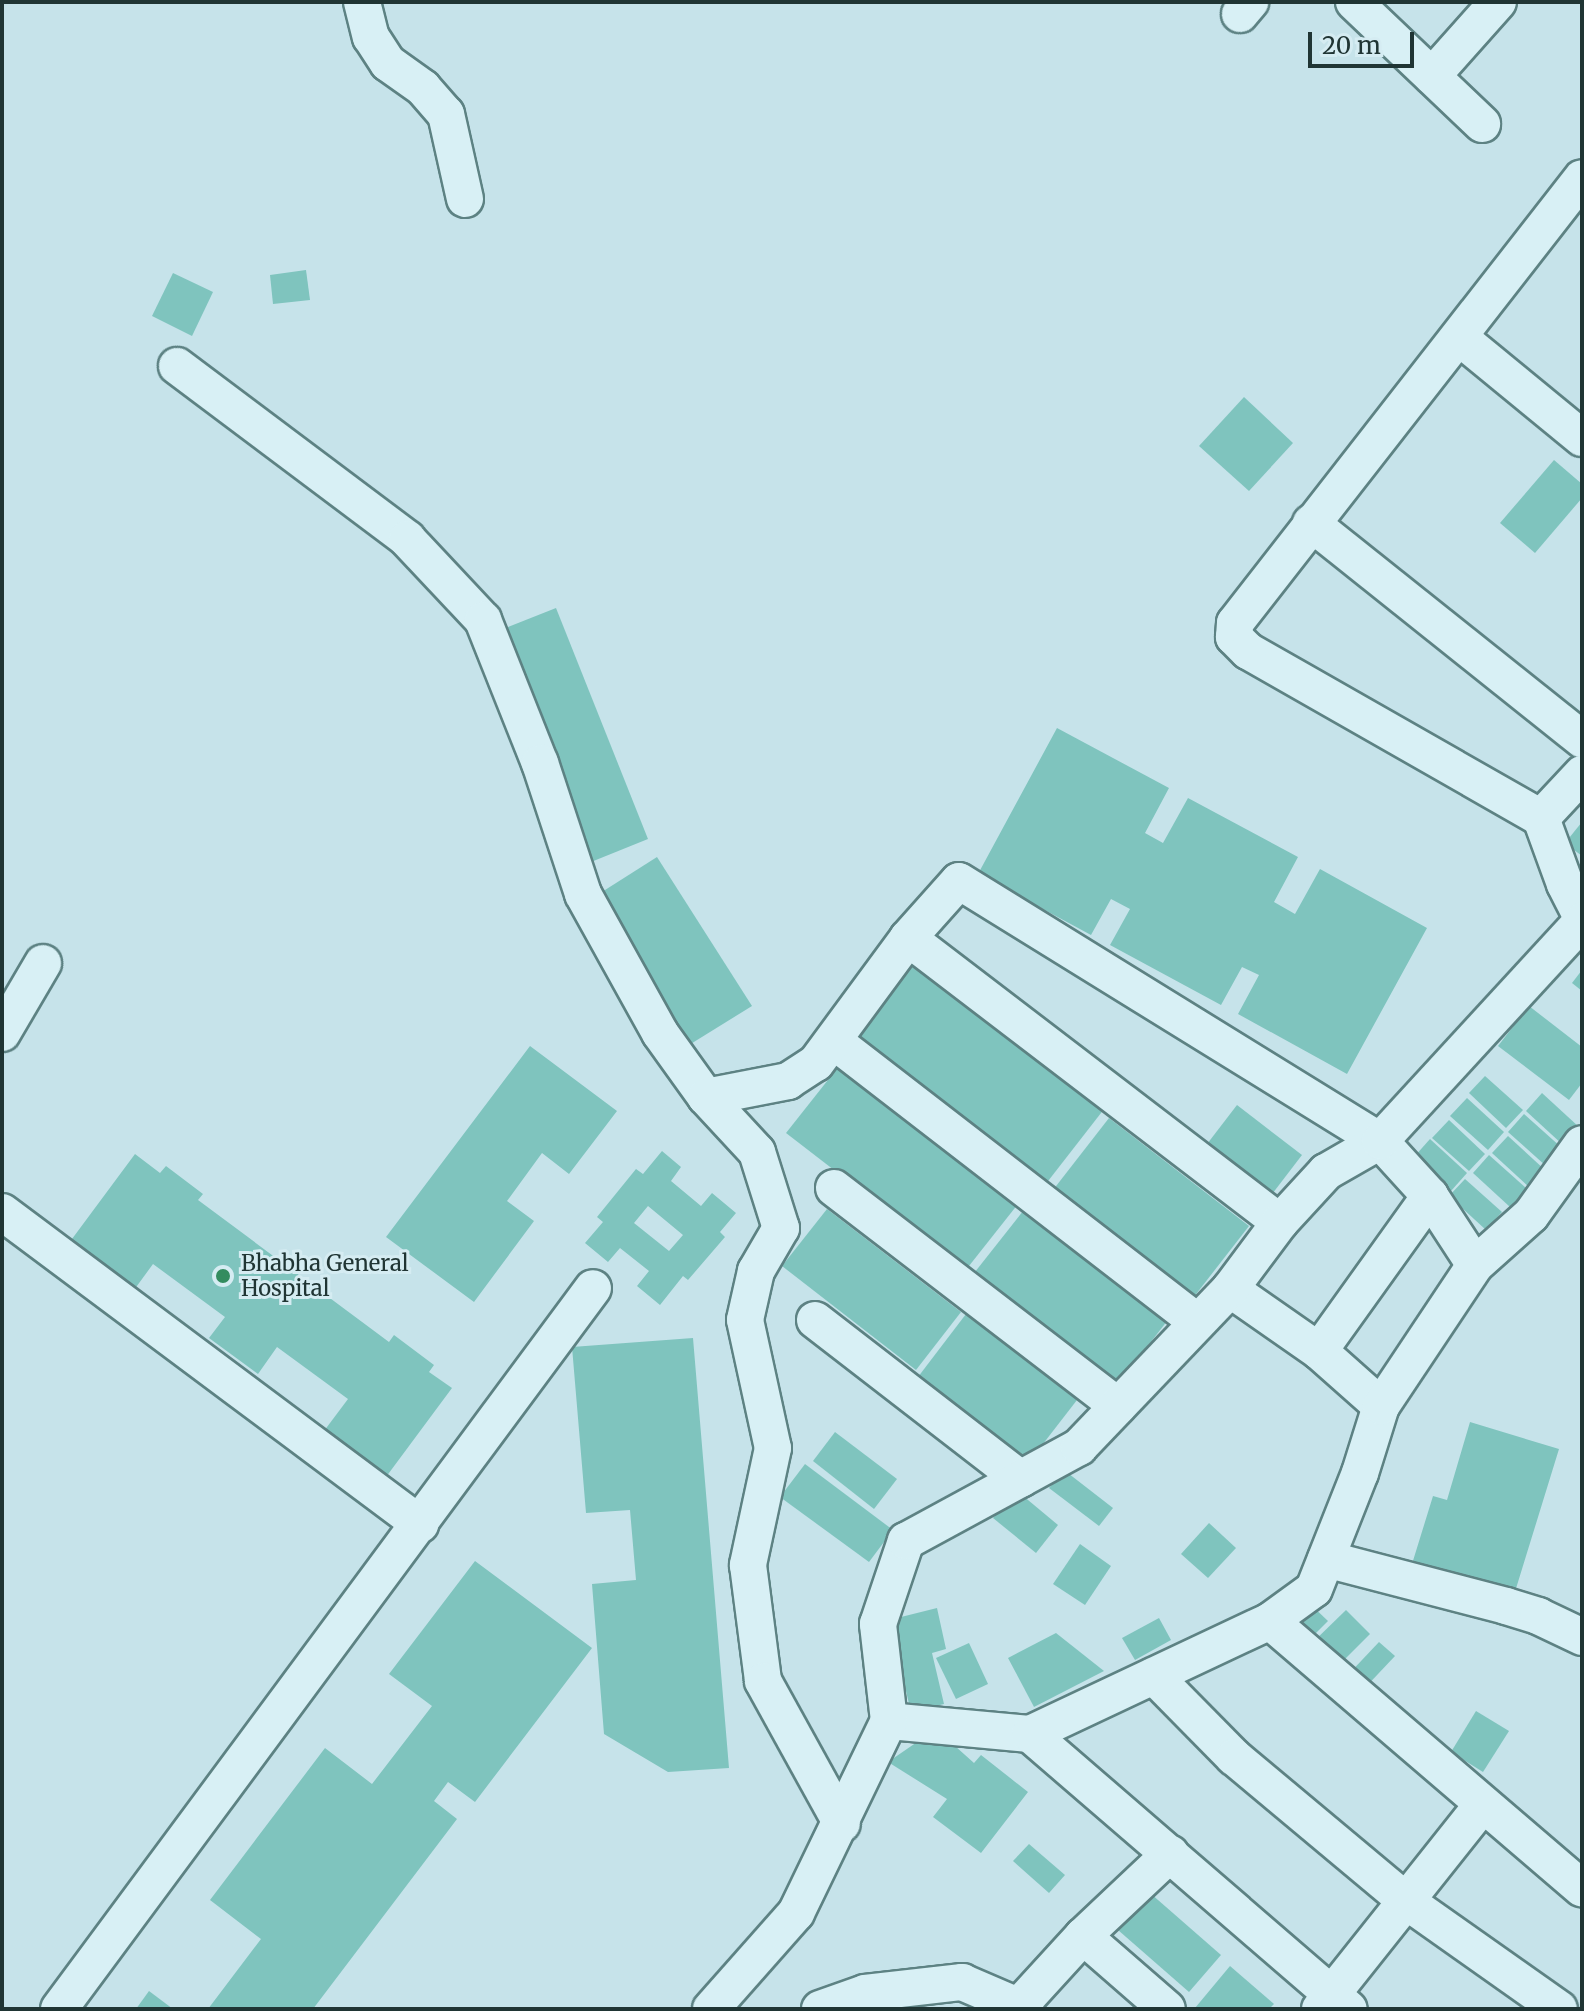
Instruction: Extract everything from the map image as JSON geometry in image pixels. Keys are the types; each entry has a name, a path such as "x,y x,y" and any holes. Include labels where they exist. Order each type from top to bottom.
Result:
{"street":[{"path":"362,2 371,37 388,63 423,88 446,114 465,199"},
{"path":"1354,2 1482,124"},
{"path":"1432,76 1498,2"},
{"path":"711,2009 796,1913 842,1824 889,1721 878,1624 906,1541 1079,1447 1196,1321 1230,1289 1280,1222 1326,1172 1380,1141 1582,919 1565,884 1541,818 1248,651 1234,637 1235,623 1242,609 1582,178"},
{"path":"1459,337 1582,438"},
{"path":"177,366 407,539 483,620 540,763 583,894 660,1033 706,1097 757,1152 781,1228 756,1271 745,1320 773,1448 748,1565 763,1681 842,1824"},
{"path":"1311,523 1582,739"},
{"path":"1541,818 1582,774"},
{"path":"706,1097 788,1081 816,1063 835,1042 908,938 959,881 1380,1141 1430,1196 1475,1265"},
{"path":"908,938 1280,1222"},
{"path":"2,1033 43,963"},
{"path":"835,1042 1196,1321"},
{"path":"889,1721 1030,1734 1270,1621 1314,1589 1360,1473 1381,1406 1475,1265 1531,1215 1582,1144"},
{"path":"834,1188 1118,1406"},
{"path":"1319,1351 1430,1196"},
{"path":"2,1212 420,1524"},
{"path":"59,2009 593,1288"},
{"path":"1230,1289 1319,1351 1381,1406"},
{"path":"815,1320 1021,1479"},
{"path":"1326,1559 1528,1613 1582,1637"},
{"path":"1270,1621 1582,1888"},
{"path":"1154,1676 1234,1757 1406,1901 1559,2009"},
{"path":"1030,1734 1170,1854 1334,2004 1406,1901 1482,1805"},
{"path":"820,2009 865,1993 962,1982 1022,2007 1083,1936 1170,1854"},
{"path":"1083,1936 1167,2009"}],"building":[{"path":"306,270 310,300 273,304 270,275"},
{"path":"173,273 213,292 192,336 152,316"},
{"path":"1244,397 1293,443 1249,491 1199,446"},
{"path":"1554,460 1582,484 1582,498 1535,553 1500,523"},
{"path":"556,608 648,839 591,862 498,631"},
{"path":"1057,728 1169,788 1145,833 1163,843 1188,798 1298,857 1274,902 1295,914 1320,869 1427,928 1347,1074 1238,1014 1259,975 1242,967 1221,1005 1110,945 1130,909 1111,899 1091,935 978,874"},
{"path":"1582,822 1582,856 1565,843"},
{"path":"657,857 752,1006 689,1045 594,897"},
{"path":"916,956 1108,1104 1045,1185 853,1037"},
{"path":"1582,970 1582,991 1572,983"},
{"path":"1529,1006 1582,1047 1582,1083 1569,1100 1498,1046"},
{"path":"530,1046 617,1111 569,1174 542,1153 507,1201 534,1221 474,1302 386,1237"},
{"path":"839,1066 1018,1204 965,1271 786,1133"},
{"path":"1485,1076 1523,1110 1506,1128 1469,1093"},
{"path":"1542,1093 1579,1127 1563,1145 1526,1111"},
{"path":"1467,1098 1504,1132 1488,1150 1450,1116"},
{"path":"1237,1105 1302,1155 1269,1198 1204,1148"},
{"path":"1524,1114 1562,1148 1546,1166 1508,1132"},
{"path":"1109,1118 1249,1226 1193,1298 1053,1190"},
{"path":"1449,1120 1485,1154 1469,1171 1432,1138"},
{"path":"1508,1136 1545,1170 1529,1187 1492,1153"},
{"path":"1430,1139 1467,1173 1451,1191 1414,1157"},
{"path":"662,1151 681,1167 671,1181 701,1206 712,1193 736,1213 720,1232 725,1237 688,1280 683,1276 660,1305 637,1286 649,1271 620,1248 608,1262 585,1243 603,1222 597,1217 636,1169 643,1174","holes":["648,1206 683,1235 669,1251 634,1223"]},
{"path":"135,1154 160,1173 166,1166 203,1194 198,1200 389,1342 394,1335 434,1365 429,1372 452,1388 386,1477 324,1431 348,1399 277,1347 258,1374 209,1338 225,1317 153,1264 134,1290 69,1243"},
{"path":"1489,1155 1527,1189 1510,1207 1473,1173"},
{"path":"1465,1179 1502,1212 1486,1230 1449,1196"},
{"path":"1027,1206 1171,1316 1115,1388 971,1277"},
{"path":"827,1209 961,1312 916,1370 782,1266"},
{"path":"966,1314 1077,1400 1029,1462 918,1377"},
{"path":"693,1338 729,1768 668,1772 604,1734 592,1584 636,1580 630,1510 586,1513 572,1347"},
{"path":"1470,1422 1559,1449 1514,1595 1412,1564 1433,1496 1447,1500"},
{"path":"835,1432 897,1479 874,1509 813,1461"},
{"path":"805,1464 893,1530 869,1562 780,1497"},
{"path":"1064,1470 1113,1508 1099,1526 1049,1488"},
{"path":"1016,1490 1058,1525 1036,1553 993,1518"},
{"path":"1209,1523 1236,1548 1208,1578 1181,1554"},
{"path":"1080,1544 1111,1566 1085,1605 1053,1584"},
{"path":"475,1561 592,1648 475,1802 448,1782 434,1801 457,1819 313,2009 208,2009 261,1939 210,1900 325,1748 372,1784 432,1706 389,1674"},
{"path":"1309,1603 1328,1621 1307,1642 1288,1624"},
{"path":"937,1608 946,1649 932,1653 944,1704 911,1712 889,1620"},
{"path":"1346,1610 1370,1634 1333,1671 1309,1646"},
{"path":"1159,1618 1171,1640 1135,1660 1122,1638"},
{"path":"1056,1633 1104,1671 1034,1707 1008,1658"},
{"path":"1379,1642 1395,1656 1361,1692 1345,1678"},
{"path":"969,1643 988,1684 956,1699 936,1658"},
{"path":"1476,1711 1509,1731 1483,1772 1451,1752"},
{"path":"936,1729 974,1763 981,1755 1028,1792 981,1853 933,1817 947,1799 888,1762"},
{"path":"1029,1844 1065,1875 1049,1893 1013,1861"},
{"path":"1142,1886 1221,1955 1189,1992 1110,1923"},
{"path":"1230,1966 1274,2004 1269,2009 1195,2008"},
{"path":"149,1991 173,2009 136,2009"}],"place":[{"name":"Bhabha General Hospital","path":"223,1276"}]}
